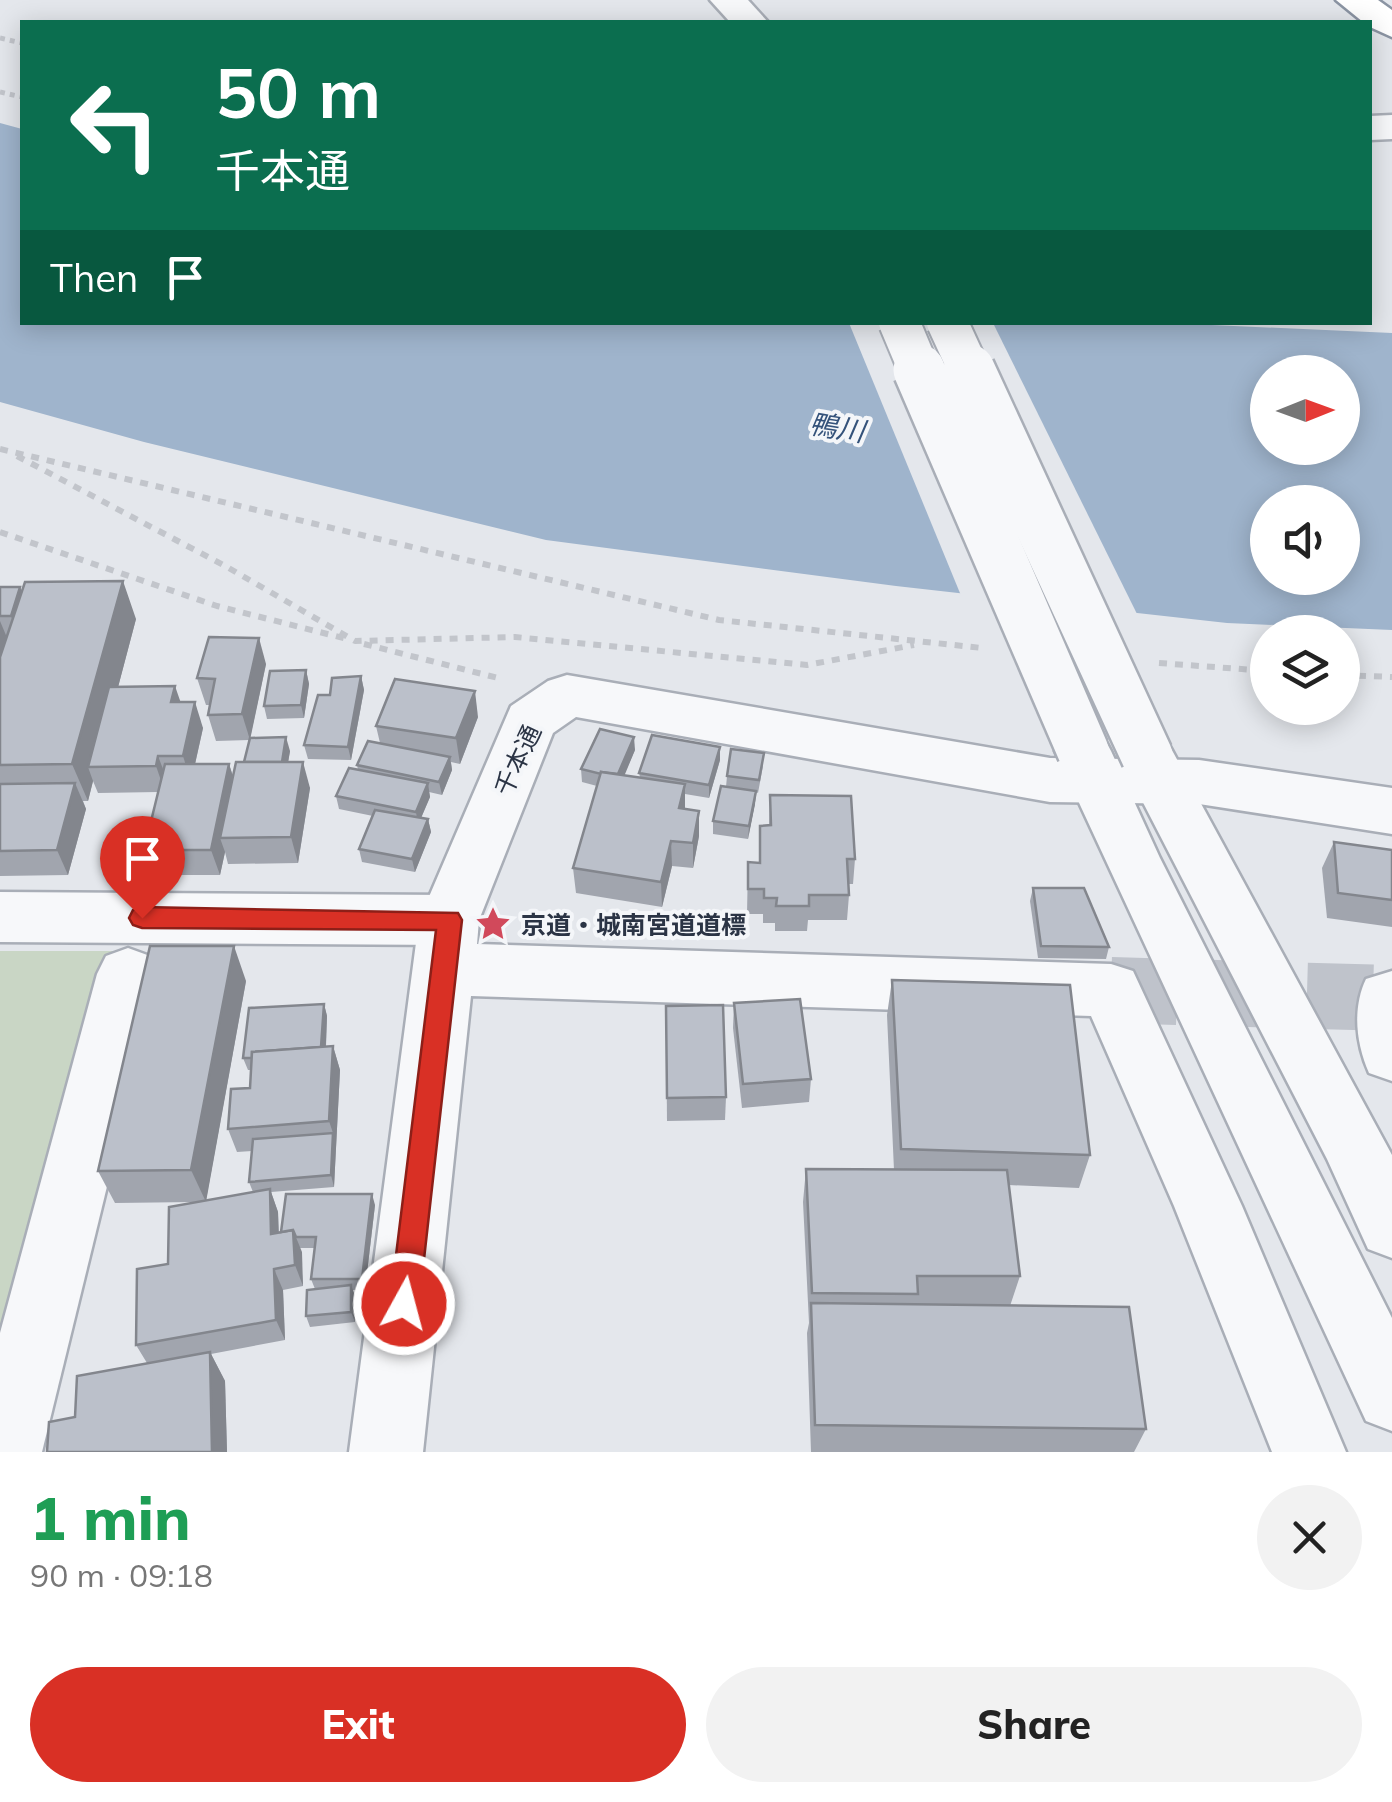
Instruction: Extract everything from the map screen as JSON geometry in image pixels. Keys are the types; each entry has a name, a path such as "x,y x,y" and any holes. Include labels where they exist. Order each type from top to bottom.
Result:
{"highway":[{"path":"1354,0 1392,26"}],"street":[{"path":"728,0 768,12"},
{"path":"900,325 1121,767 1350,1138 1392,1226"},
{"path":"948,325 1121,767 1392,1395"},
{"path":"567,695 1050,780 1121,767 1392,811"},
{"name":"千本通","path":"386,1452 447,945 530,721 567,695"},
{"path":"0,917 1111,990 1208,1206 1309,1452"},
{"path":"5,1452 128,974"}],"path":[{"path":"3,450 227,567 355,641 515,637 806,665 920,644"},
{"path":"3,450 720,620 1000,650"},
{"path":"0,532 216,606 567,695"},
{"path":"1158,663 1250,671"},
{"path":"1360,676 1392,678"}],"green space":[{"path":"0,951 117,951 0,1399"}],"water":[{"name":"鴨川","path":"0,123 20,128 20,325 1213,325 1392,333 1392,630 1360,629 1360,615 1250,615 1250,624 1227,623 896,586 546,540 144,442 0,402"}],"pier":[{"path":"850,325 994,325 1139,618 962,598"}],"building":[{"path":"123,581 72,764 0,765 0,657 25,582"},
{"path":"0,587 20,587 11,616 0,616"},
{"path":"209,637 259,638 242,714 208,715 215,679 197,678"},
{"path":"306,670 301,705 264,706 270,671"},
{"path":"361,676 348,747 304,745 318,695 330,695 332,678"},
{"path":"395,679 475,691 456,738 376,726"},
{"path":"175,686 171,702 195,702 183,756 158,756 156,766 88,767 109,687"},
{"path":"600,729 634,737 618,774 581,769"},
{"path":"652,735 720,747 709,785 639,773"},
{"path":"286,737 282,762 244,762 250,738"},
{"path":"368,741 450,757 439,782 357,765"},
{"path":"731,749 764,753 759,780 727,776"},
{"path":"236,762 303,762 291,837 220,838"},
{"path":"165,764 229,764 211,850 144,850"},
{"path":"349,768 428,783 416,812 336,796"},
{"path":"601,772 685,784 679,808 699,811 693,843 671,841 661,882 573,868"},
{"path":"75,783 57,850 0,851 0,784"},
{"path":"721,786 756,791 749,826 713,821"},
{"path":"770,795 851,796 855,859 847,859 849,895 809,895 809,906 776,906 777,898 764,898 764,889 748,889 748,862 760,863 760,826 771,825"},
{"path":"375,810 428,819 412,859 359,849"},
{"path":"1334,842 1392,850 1392,900 1338,893"},
{"path":"1033,888 1084,888 1109,947 1041,946"},
{"path":"150,946 234,946 191,1170 98,1171"},
{"path":"892,980 1070,985 1090,1155 901,1149"},
{"path":"800,999 811,1079 743,1084 734,1003"},
{"path":"324,1004 321,1047 252,1052 252,1058 243,1058 249,1008"},
{"path":"723,1005 726,1097 667,1098 666,1006"},
{"path":"333,1046 329,1121 228,1129 231,1089 250,1088 252,1052"},
{"path":"333,1133 331,1175 249,1182 253,1139"},
{"path":"806,1169 1007,1170 1020,1276 917,1276 918,1294 812,1293"},
{"path":"270,1189 271,1234 293,1230 295,1265 274,1269 276,1320 136,1345 137,1269 168,1264 169,1207"},
{"path":"286,1194 372,1194 362,1279 311,1279 316,1237 296,1237 293,1230 281,1232"},
{"path":"351,1285 351,1312 306,1316 307,1290"},
{"path":"811,1303 1129,1307 1146,1429 815,1425"},
{"path":"210,1352 212,1452 47,1452 49,1422 75,1417 77,1376"}],"tunnel":[{"path":"1111,990 1388,998"}],"place":[{"name":"京道・城南宮道道標","path":"493,924"}],"route":[{"path":"142,918 449,920 404,1304"}]}
